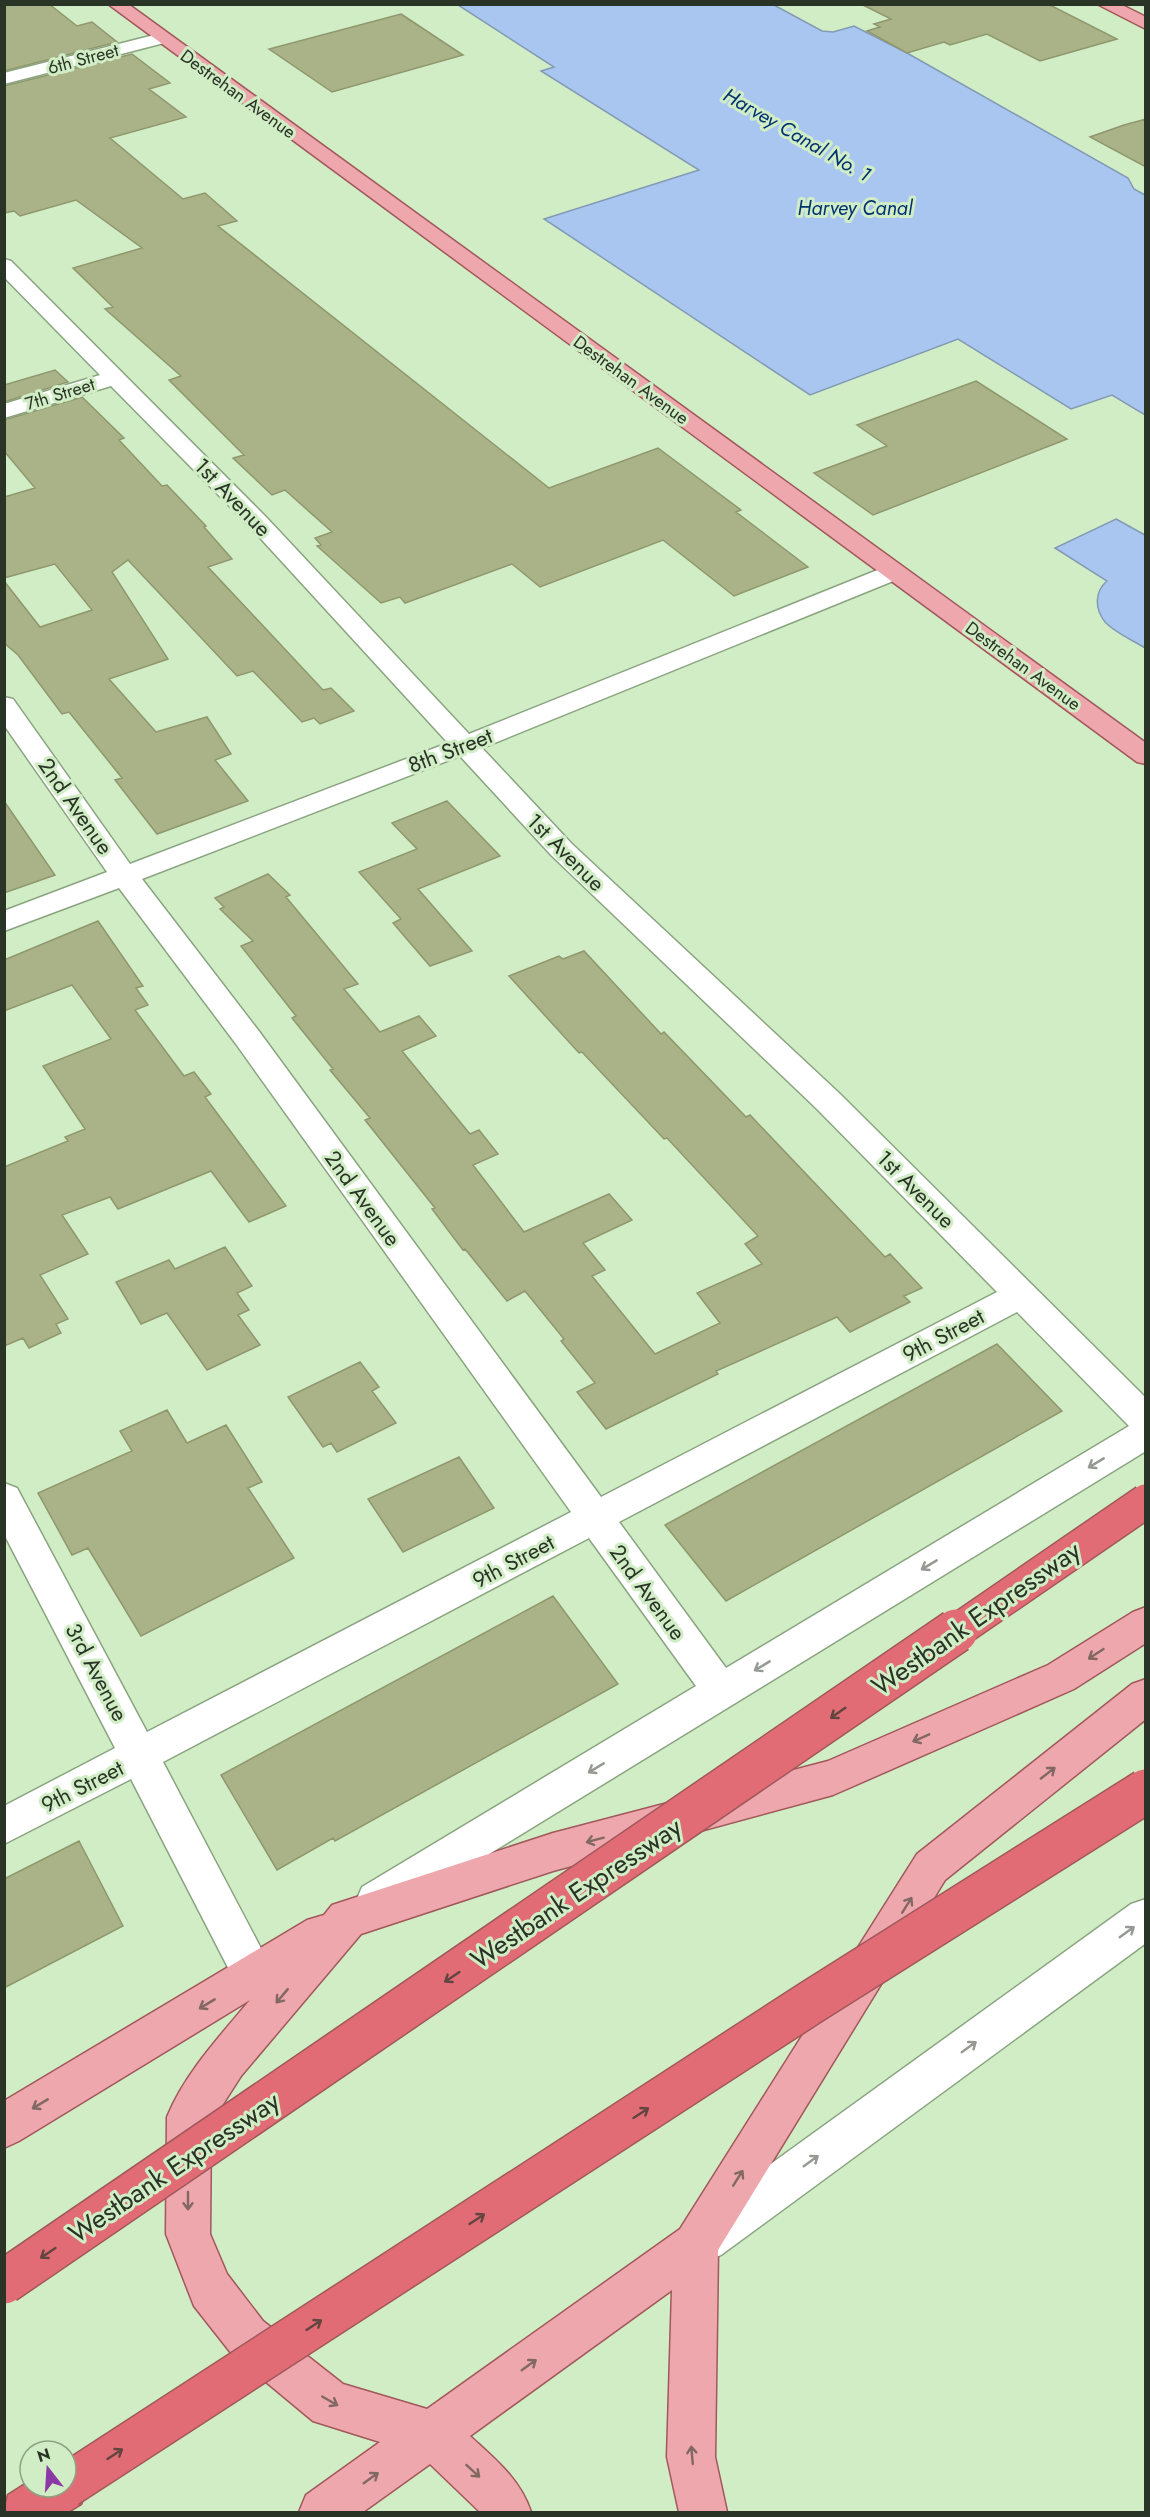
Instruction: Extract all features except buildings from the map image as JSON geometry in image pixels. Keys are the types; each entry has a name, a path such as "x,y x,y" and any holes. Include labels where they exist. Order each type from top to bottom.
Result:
{"highway":[{"name":"Westbank Expressway","path":"4,2282 1146,1501"},
{"path":"78,2478 810,2003 1146,1791"},
{"path":"25,2512 45,2499"}],"main road":[{"name":"Destrehan Avenue","path":"116,4 1146,756"},
{"path":"1104,4 1146,24"},
{"path":"4,2126 347,1919 553,1852 833,1777 1060,1677 1146,1623"},
{"path":"323,2512 696,2245 930,1867 1146,1696"},
{"path":"347,1919 226,2061 189,2117 188,2234 210,2290 247,2337 330,2404 433,2434 492,2488 507,2512"},
{"path":"696,2245 690,2457 703,2512"}],"street":[{"name":"6th Street","path":"4,79 162,38"},
{"name":"1st Avenue","path":"4,264 259,523 463,746 562,850 828,1101 1146,1421"},
{"name":"7th Street","path":"4,411 116,377"},
{"name":"8th Street","path":"4,922 463,746 894,572"},
{"name":"2nd Avenue","path":"4,705 124,876 247,1037 594,1519 721,1691"},
{"name":"9th Street","path":"4,1826 1021,1295"},
{"path":"347,1919 1146,1433"},
{"name":"3rd Avenue","path":"4,1498 254,1975"},
{"path":"696,2245 1146,1918"}],"water":[{"name":"Harvey Canal","path":"458,5 774,5 822,31 833,32 854,26 907,53 1128,178 1134,189 1145,195 1145,415 1112,395 1071,409 958,339 810,395 544,219 699,170 541,71 554,67"},
{"path":"1116,519 1145,535 1145,648 1114,629 1101,617 1097,600 1100,590 1107,581 1055,548"}],"water label":[{"name":"Harvey Canal No. 1","path":"797,135"}]}
